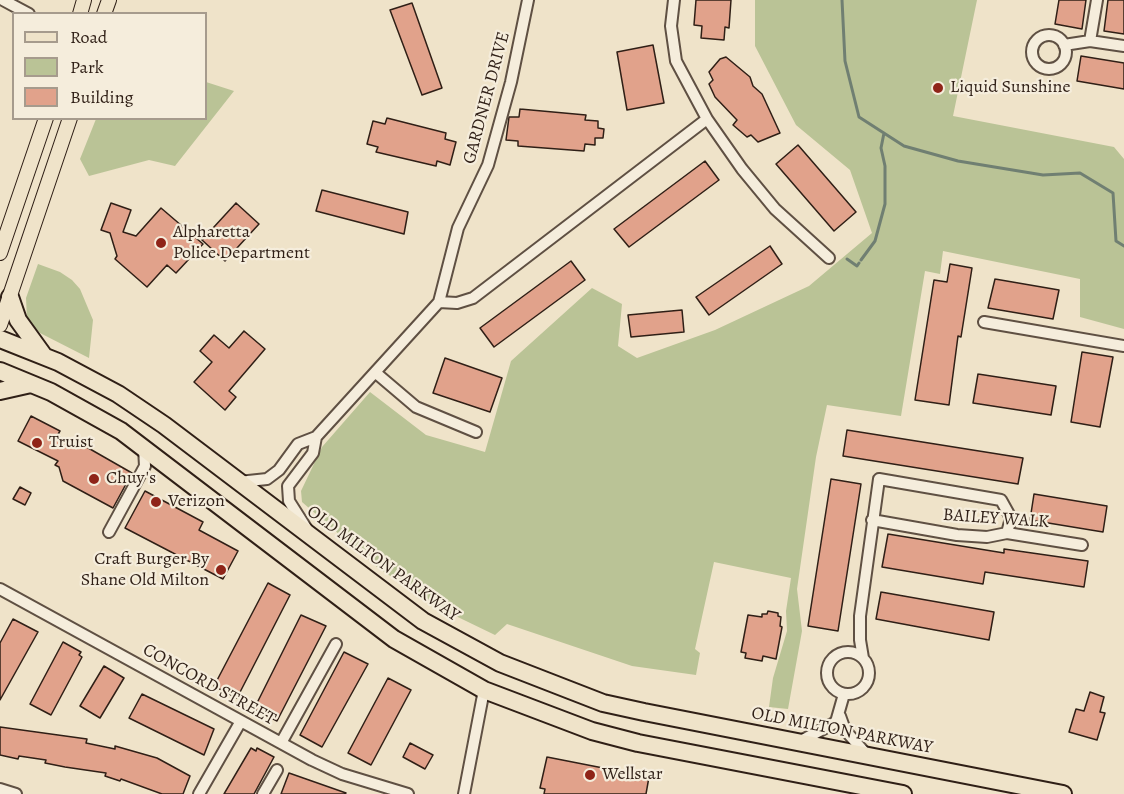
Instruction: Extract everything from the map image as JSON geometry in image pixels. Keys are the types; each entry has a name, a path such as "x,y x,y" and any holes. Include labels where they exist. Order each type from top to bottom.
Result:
{"highway":[{"path":"10,297 18,320 44,356"},
{"name":"OLD MILTON PARKWAY","path":"0,339 44,356 128,400 423,621 500,663 603,703 867,755 997,787 1063,794"},
{"path":"0,371 32,384 97,417 144,447 394,639 484,690 524,708 592,731 638,743 903,794"},
{"path":"0,391 32,384"}],"main road":[{"path":"0,252 45,120"},
{"path":"0,325 69,120"}],"street":[{"path":"3,0 25,12"},
{"name":"GARDNER DRIVE","path":"238,482 267,479 279,470 298,444 316,437 439,302 458,228 488,165 511,82 528,0"},
{"path":"674,0 671,26 676,61 707,119 742,169 775,208 829,258"},
{"path":"1090,41 1097,0"},
{"path":"1064,45 1090,41 1124,46"},
{"path":"439,302 457,303 473,298 707,119"},
{"path":"984,322 1124,346"},
{"path":"376,373 416,406 476,432"},
{"name":"GARDNER DRIVE","path":"313,538 289,501 288,486 313,453 316,437"},
{"path":"109,532 145,466 144,447"},
{"path":"145,466 166,464"},
{"name":"BAILEY WALK","path":"1006,533 1011,518 1005,503 986,495 879,479 872,520 973,537 1006,533 1082,545"},
{"path":"863,658 855,653 845,652 833,658 827,670 833,688 844,694 857,692 867,683 869,670 863,658 860,640 860,616 872,520"},
{"name":"CONCORD STREET","path":"0,589 342,774 408,794"},
{"path":"845,652 860,616"},
{"path":"281,743 336,644"},
{"path":"464,794 484,690"},
{"path":"844,694 840,716 845,730 867,755"},
{"path":"797,743 829,727 840,716"},
{"path":"199,794 241,721"},
{"path":"263,794 277,770"},
{"path":"0,789 16,794"}],"green space":[{"path":"755,0 977,0 953,116 1114,147 1124,159 1124,329 1080,317 1080,279 943,251 940,274 925,271 901,416 827,405 816,457 797,589 802,631 788,709 769,707 773,678 787,631 786,611 791,578 714,562 695,649 700,653 696,675 632,666 507,624 495,635 435,606 377,567 302,502 301,491 322,447 370,392 426,435 485,452 511,361 592,288 622,304 618,346 637,358 715,330 809,286 872,233 850,170 796,125 755,46"},
{"path":"207,82 234,91 175,166 149,160 89,176 80,159 96,120 207,120"},
{"path":"38,264 60,272 80,289 93,320 89,358 40,333 27,319 26,298"}],"building":[{"path":"696,0 731,0 729,28 725,27 724,40 701,38 702,26 694,25"},
{"path":"1059,0 1086,0 1082,29 1055,24"},
{"path":"1108,0 1124,0 1124,34 1104,31"},
{"path":"412,3 442,88 422,95 390,10"},
{"path":"653,45 664,103 627,110 617,52"},
{"path":"1081,56 1124,63 1124,89 1077,81"},
{"path":"726,57 750,77 753,86 762,94 780,133 758,142 751,135 747,137 733,125 737,120 715,97 709,84 713,80 709,72 720,59"},
{"path":"520,109 586,115 585,120 598,121 598,128 604,129 603,138 595,138 595,145 585,144 584,151 518,146 518,141 506,140 509,117 519,117"},
{"path":"387,118 446,133 445,139 456,142 450,165 437,161 436,166 376,152 378,147 367,144 373,121 385,124"},
{"path":"798,145 856,212 834,231 776,164"},
{"path":"705,161 719,180 629,247 614,229"},
{"path":"322,190 408,212 404,234 316,211"},
{"name":"Alpharetta Police Department","path":"111,203 131,210 123,232 136,236 161,208 203,244 176,273 167,265 147,287 115,259 117,256 110,233 101,230"},
{"path":"236,203 259,224 225,261 202,240"},
{"path":"770,246 782,264 709,315 696,297"},
{"path":"571,261 585,280 494,347 480,328"},
{"path":"950,264 972,268 961,337 958,336 949,405 915,400 934,280 947,282"},
{"path":"995,279 1059,290 1053,319 988,308"},
{"path":"682,310 684,332 631,337 628,315"},
{"path":"244,331 265,349 229,391 236,397 225,410 194,382 212,362 200,351 214,335 229,348"},
{"path":"1082,352 1113,357 1100,427 1071,422"},
{"path":"445,358 502,378 490,412 433,393"},
{"path":"978,374 1056,386 1051,415 973,403"},
{"path":"31,416 60,431 57,436 74,444 76,441 132,473 113,508 63,481 59,467 55,465 58,461 18,441"},
{"path":"847,430 1023,458 1018,484 843,456"},
{"path":"831,479 861,484 838,631 808,626"},
{"path":"20,487 31,493 25,505 13,499"},
{"path":"145,491 203,522 199,530 238,551 223,579 125,528"},
{"path":"1034,494 1107,506 1103,532 1030,520"},
{"path":"888,534 1004,553 1004,549 1088,561 1084,587 985,572 983,584 882,567"},
{"path":"268,583 290,595 237,698 214,686"},
{"path":"881,592 994,612 989,640 876,619"},
{"path":"768,611 778,613 781,617 780,626 782,627 776,659 763,656 762,661 745,658 746,653 741,652 748,615 762,617 762,614 767,614"},
{"path":"301,615 326,626 277,721 254,709"},
{"path":"13,619 38,632 0,700 0,643"},
{"path":"63,642 81,652 79,655 82,657 51,715 30,704"},
{"path":"344,652 368,664 322,747 300,735"},
{"path":"104,666 124,678 100,718 80,706"},
{"path":"388,678 411,690 371,765 348,753"},
{"path":"1090,692 1104,697 1100,712 1105,713 1097,740 1069,732 1076,709 1084,711"},
{"path":"142,694 214,729 204,755 129,718"},
{"path":"0,727 87,739 86,743 115,749 115,746 157,758 190,776 183,794 162,794 121,779 120,781 105,776 106,773 45,763 46,760 19,756 18,759 0,755"},
{"path":"410,743 433,755 425,769 403,757"},
{"path":"251,748 256,751 257,748 274,757 254,794 224,794"},
{"name":"Wellstar","path":"547,757 649,777 646,794 544,794 545,789 540,788"},
{"path":"289,773 346,793 281,794"}],"waterway":[{"path":"842,0 845,61 859,117 904,146 958,161 1043,175 1080,173 1113,193 1116,241 1124,246"},
{"path":"861,260 875,241 885,204 885,166 881,148 884,133"},
{"path":"847,259 857,266 859,263"}],"place":[{"name":"Liquid Sunshine","path":"938,88"},
{"name":"Alpharetta Police Department","path":"161,243"},
{"name":"Truist","path":"37,443"},
{"name":"Chuy's","path":"94,479"},
{"name":"Verizon","path":"156,502"},
{"name":"Craft Burger By Shane Old Milton","path":"221,570"},
{"name":"Wellstar","path":"590,775"}]}
